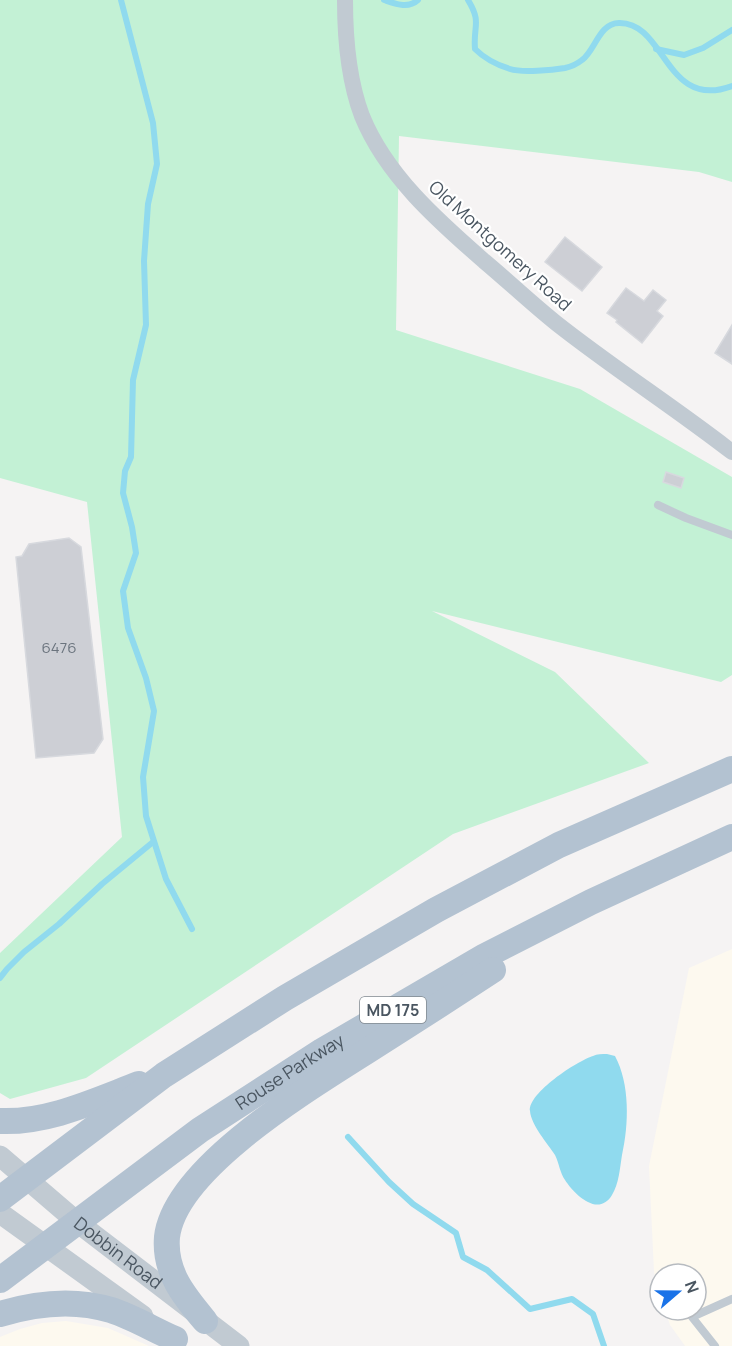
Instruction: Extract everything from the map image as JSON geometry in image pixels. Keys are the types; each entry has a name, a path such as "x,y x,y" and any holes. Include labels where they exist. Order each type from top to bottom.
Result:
{"main road":[{"path":"0,1198 164,1075 285,998 451,900 559,845 732,770"},
{"name":"Rouse Parkway","path":"0,1280 200,1131 322,1051 485,956 591,902 732,837"},
{"path":"205,1321 182,1293 171,1273 167,1235 173,1216 186,1193 206,1169 286,1105 336,1071 492,971 674,864"},
{"path":"0,1120 20,1121 41,1118 164,1075"},
{"path":"0,1314 52,1303 86,1305 111,1310 180,1343"}],"street":[{"name":"Old Montgomery Road","path":"345,0 345,28 355,93 363,118 398,176 417,198 465,244 556,323 732,452"},
{"name":"Dobbin Road","path":"0,1156 77,1222 238,1346"},
{"name":"Dobbin Road","path":"0,1213 180,1343"}],"lane":[{"path":"658,505 732,535"},
{"path":"715,1346 692,1317 732,1299"}],"shaded area":[{"path":"732,949 732,1346 685,1346 669,1322 708,1322 708,1262 654,1262 649,1166 689,968"},
{"path":"66,1321 108,1328 149,1346 0,1346 0,1337 20,1329 42,1323"}],"green space":[{"path":"0,0 732,0 732,182 699,172 399,136 396,330 580,389 732,477 732,675 721,682 432,611 555,672 649,763 453,834 86,1078 10,1099 0,1093 0,953 122,837 87,502 0,478"}],"water":[{"path":"607,1054 615,1056 626,1091 626,1130 619,1175 614,1191 606,1202 593,1204 580,1197 565,1180 555,1155 537,1128 530,1111 531,1104 537,1096 555,1079 586,1059"}],"building":[{"path":"565,237 602,267 582,291 545,262"},
{"path":"626,288 644,301 653,290 666,300 657,311 663,316 642,343 607,313"},
{"path":"732,325 732,364 715,353"},
{"path":"666,472 684,478 681,488 663,482"},
{"path":"69,538 81,547 103,739 94,753 36,758 16,557 22,556 29,544"}],"waterway":[{"path":"121,0 153,123 157,164 148,204 144,261 146,325 133,380 131,457 125,471 123,493 136,553 123,591 128,628 146,678 154,711 143,777 146,816 166,879 192,929"},
{"path":"384,0 406,5 418,0"},
{"path":"468,0 476,19 475,49 491,61 510,69 538,71 571,66 587,56 602,32 612,24 619,23 635,26 647,36 679,77 693,87 710,90 732,86"},
{"path":"656,49 684,55 703,48 732,30"},
{"path":"0,978 24,952 153,842"},
{"path":"348,1137 389,1182 413,1204 456,1233 463,1257 487,1270 530,1309 572,1299 593,1314 604,1346"}]}
